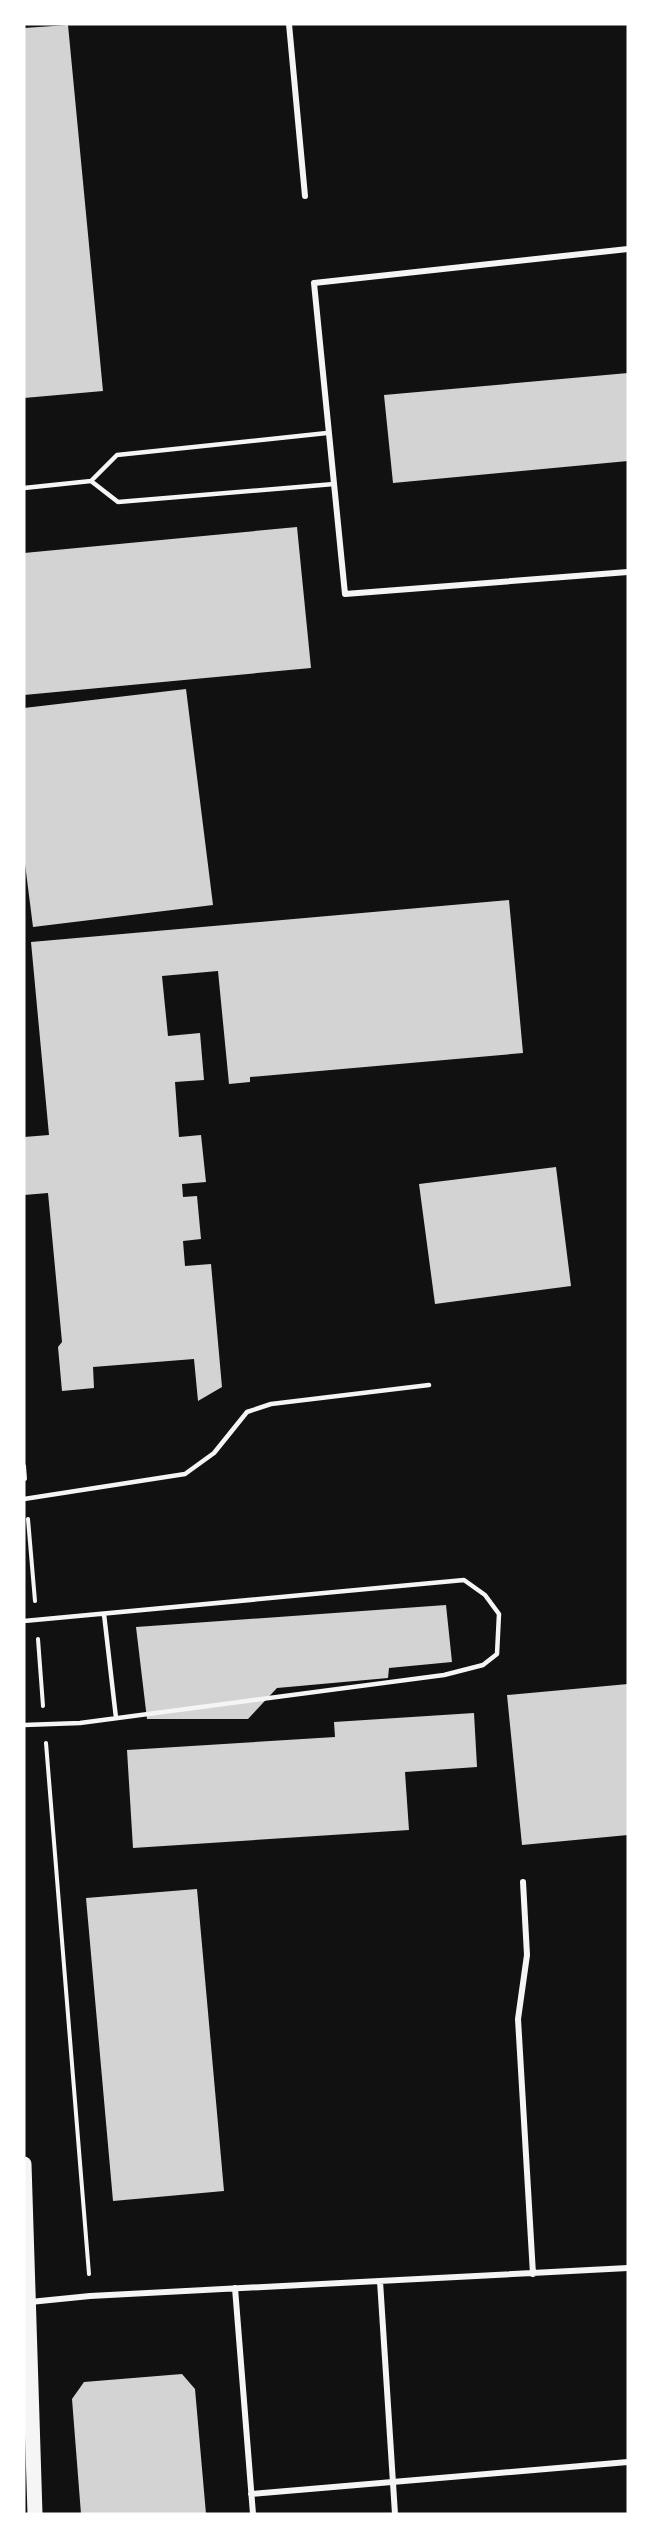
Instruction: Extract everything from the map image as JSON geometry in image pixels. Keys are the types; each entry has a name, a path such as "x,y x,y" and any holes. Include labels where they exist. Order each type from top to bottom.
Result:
{"main road":[{"path":"24,2164 35,2514"}],"street":[{"path":"289,24 305,195"},
{"path":"628,249 314,283 327,433 345,594 628,572"},
{"path":"523,1882 527,1955 518,2019 532,2274"},
{"path":"27,2302 90,2296 628,2268"},
{"path":"380,2281 395,2514"},
{"path":"235,2288 253,2514"},
{"path":"251,2494 628,2462"}],"lane":[{"path":"24,488 91,481 117,455 327,433"},
{"path":"91,481 118,502 334,484"},
{"path":"25,1499 185,1474 214,1453 247,1412 271,1404 429,1385"},
{"path":"24,1621 464,1580 485,1595 498,1614 497,1654 483,1665 444,1675 117,1718 24,1725"},
{"path":"104,1614 117,1718"}],"path":[{"path":"24,1466 90,2296"}],"building":[{"path":"68,25 103,391 24,398 24,28"},
{"path":"628,373 628,461 393,483 384,395"},
{"path":"297,527 311,668 24,695 24,553"},
{"path":"186,689 213,905 33,927 24,856 24,708"},
{"path":"509,900 523,1053 250,1077 250,1082 229,1084 218,971 162,976 168,1036 200,1033 204,1080 175,1082 179,1137 201,1135 206,1182 182,1184 183,1197 197,1196 201,1239 183,1241 185,1266 211,1264 222,1387 198,1401 194,1359 93,1367 94,1388 62,1391 58,1347 62,1342 48,1193 24,1195 24,1137 49,1135 31,942"},
{"path":"556,1167 571,1286 435,1304 419,1184"},
{"path":"446,1605 452,1662 389,1668 388,1678 277,1688 248,1719 147,1719 136,1627"},
{"path":"628,1684 628,1835 522,1845 507,1695"},
{"path":"474,1713 477,1767 405,1772 409,1830 133,1848 127,1750 335,1737 334,1722"},
{"path":"197,1889 224,2191 113,2201 86,1898"},
{"path":"182,2374 195,2389 206,2514 81,2514 72,2399 84,2382"}]}
